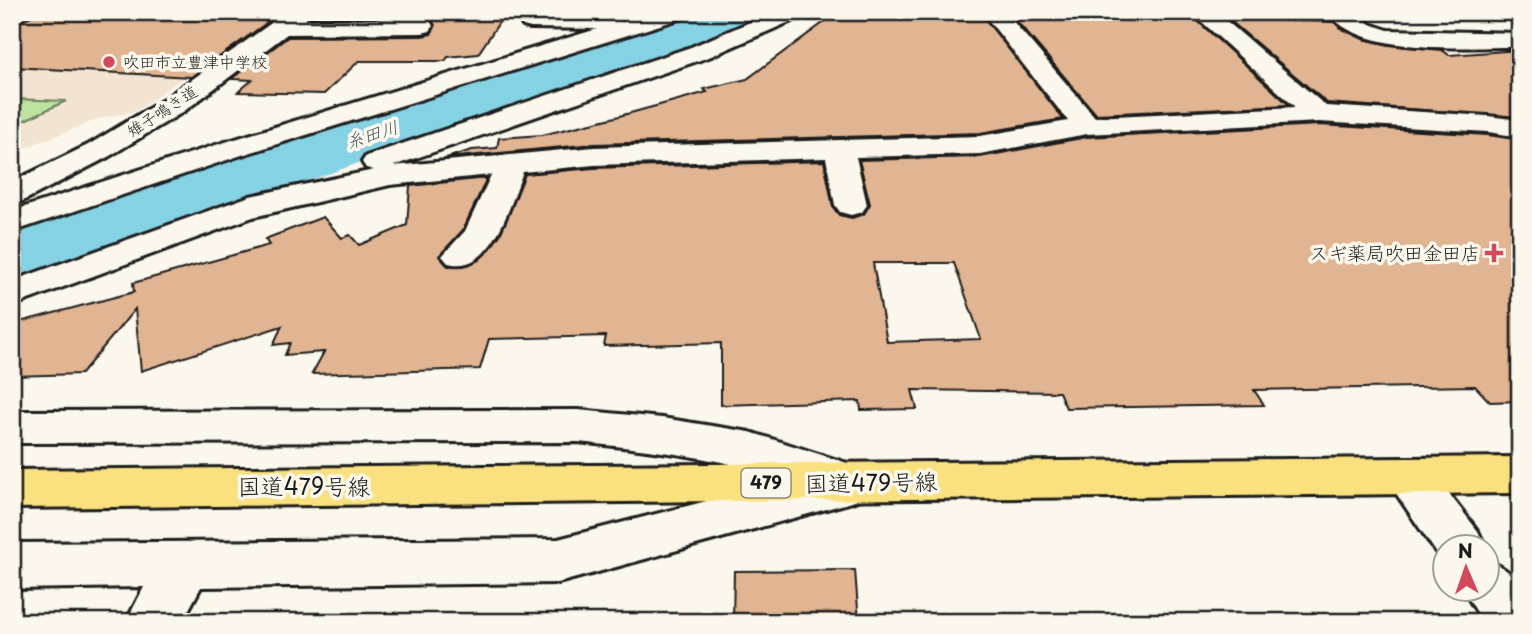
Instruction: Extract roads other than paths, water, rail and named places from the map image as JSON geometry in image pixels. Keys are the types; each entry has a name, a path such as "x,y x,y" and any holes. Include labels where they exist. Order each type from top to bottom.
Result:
{"highway":[{"name":"国道479号線","path":"12,489 1520,475"}],"street":[{"path":"12,222 232,149 678,12"},
{"path":"12,294 237,211 700,52 793,12"},
{"path":"993,12 1087,127"},
{"path":"1202,12 1319,114"},
{"path":"1339,12 1362,29 1386,37 1513,39"},
{"path":"232,149 278,124 427,74 622,18"},
{"path":"531,21 622,18"},
{"path":"293,19 422,26"},
{"name":"雉子鳴き道","path":"12,194 98,151 173,106 293,19"},
{"path":"1474,19 1513,39"},
{"path":"237,211 390,176 594,156 980,145 1087,127 1319,114 1488,124 1520,129"},
{"path":"839,149 852,205"},
{"path":"460,256 480,235 512,163"},
{"path":"12,427 578,426 662,435 750,449 852,483"},
{"path":"1409,477 1449,532"},
{"path":"12,566 558,561 852,483"},
{"path":"153,622 186,564"},
{"path":"1500,601 1516,622"}],"waterway":[{"name":"糸田川","path":"12,258 382,131 620,56 731,12"}],"place":[{"name":"吹田市立豊津中学校","path":"109,62"},
{"name":"スギ薬局吹田金田店","path":"1494,253"}]}
